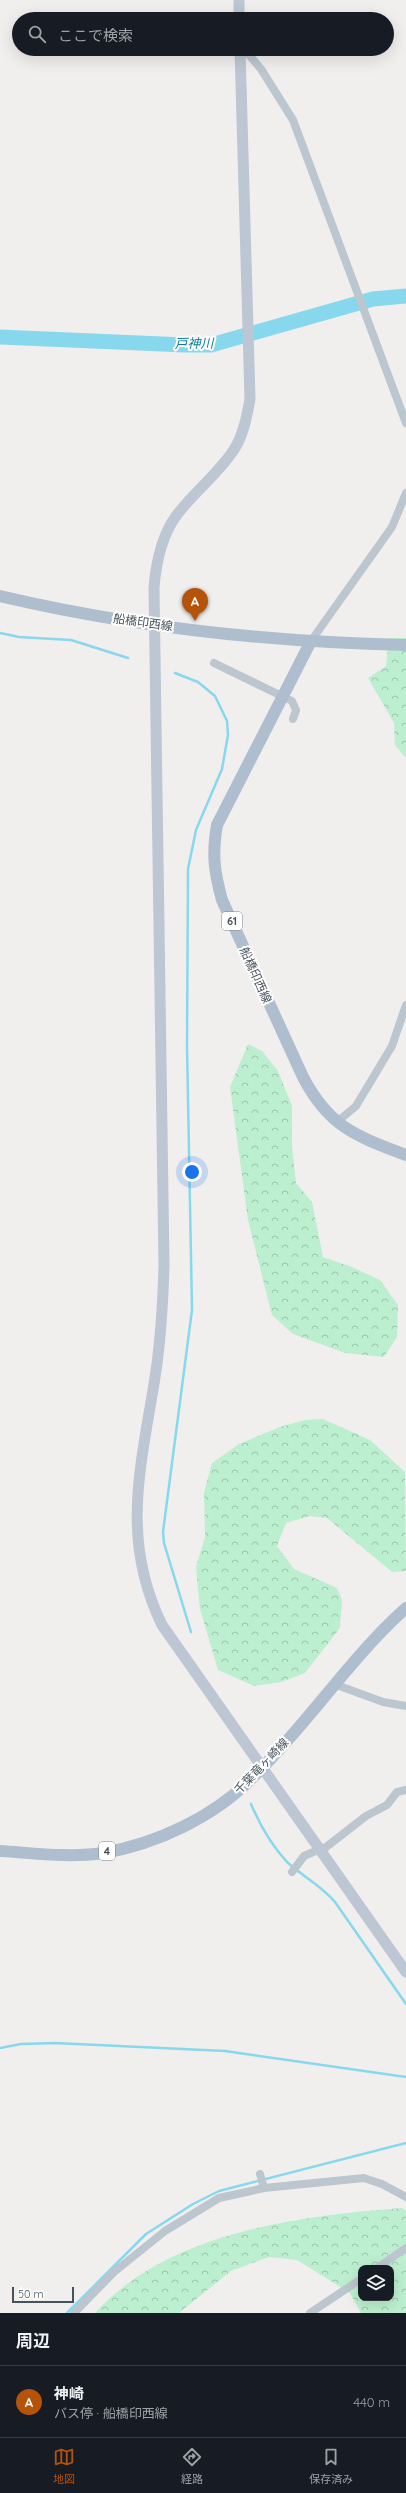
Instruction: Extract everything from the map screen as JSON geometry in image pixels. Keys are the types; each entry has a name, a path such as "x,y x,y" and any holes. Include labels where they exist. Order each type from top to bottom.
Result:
{"main road":[{"name":"船橋印西線","path":"0,596 154,624 311,641 406,645"},
{"name":"船橋印西線","path":"311,641 285,696 217,825 213,861 222,900 303,1078 318,1104 337,1122 366,1140 406,1155"},
{"name":"千葉竜ヶ崎線","path":"0,1850 67,1854 97,1853 138,1843 169,1832 207,1813 236,1792 263,1767 334,1684 406,1608"}],"street":[{"path":"239,0 239,12"},
{"path":"240,56 247,325 251,393 246,420 234,450 176,515 160,548 154,588 164,1265 160,1339 137,1502 137,1540 146,1585 162,1625 406,1972"},
{"path":"250,56 262,69 293,120 406,423"},
{"path":"311,641 392,527 406,493"},
{"path":"214,663 285,696 295,705 293,719"},
{"path":"337,1122 356,1106 392,1046 406,1006"},
{"path":"334,1684 383,1702 406,1706"},
{"path":"292,1872 304,1856 321,1850 366,1816 387,1805 397,1792 406,1790"},
{"path":"260,2174 264,2188"},
{"path":"74,2313 114,2272 165,2231 219,2198 264,2188 364,2178 382,2184 406,2197"},
{"path":"381,2265 406,2248"},
{"path":"310,2313 358,2281"}],"green space":[{"path":"389,638 406,638 406,758 395,745 394,723 368,678 386,666"},
{"path":"248,1044 262,1051 278,1071 292,1106 292,1147 296,1183 312,1202 323,1257 352,1267 380,1280 398,1305 397,1337 384,1357 345,1353 293,1334 272,1315 248,1220 230,1087"},
{"path":"323,1419 370,1440 405,1472 406,1571 392,1572 327,1518 310,1516 286,1523 277,1546 294,1569 337,1588 342,1600 340,1628 305,1673 281,1682 254,1686 218,1670 200,1609 196,1567 205,1537 204,1493 212,1463 239,1444 280,1427 305,1420"},
{"path":"402,2208 406,2211 406,2313 361,2313 350,2293 297,2260 269,2257 231,2271 179,2313 95,2313 125,2286 160,2264 197,2246 237,2233 279,2223 321,2216"}],"waterway":[{"name":"戸神川","path":"0,337 211,345 373,299 406,296"},
{"path":"0,633 19,637 71,640 128,658"},
{"path":"175,673 198,682 215,696 227,721 228,735 222,769 196,830 188,869 187,1046 192,1310 163,1532 164,1543 191,1632"},
{"path":"251,1804 276,1849 287,1862 330,1896 406,2004"},
{"path":"0,2048 21,2044 55,2043 225,2051 406,2077"},
{"path":"67,2313 146,2234 193,2204 219,2191 406,2143"}],"place":[{"name":"神崎","path":"195,621"}]}
